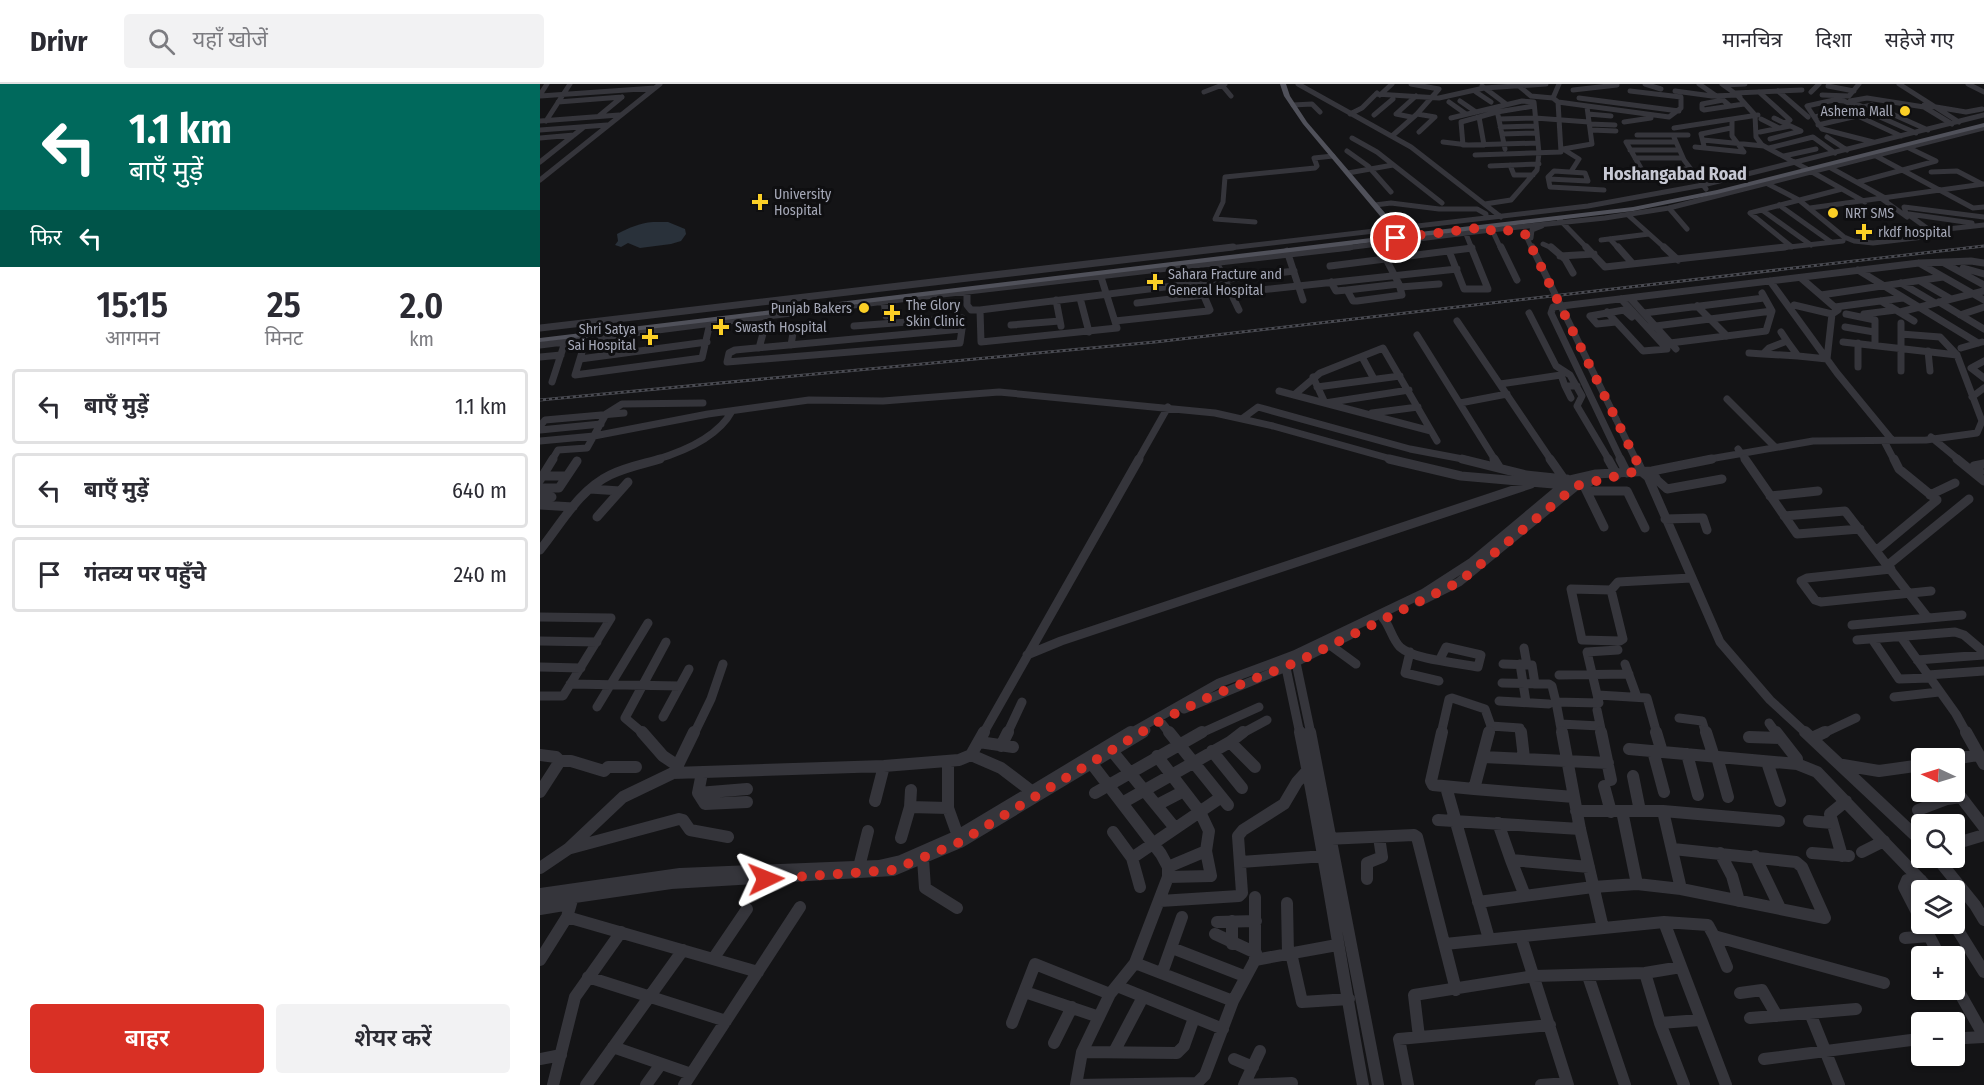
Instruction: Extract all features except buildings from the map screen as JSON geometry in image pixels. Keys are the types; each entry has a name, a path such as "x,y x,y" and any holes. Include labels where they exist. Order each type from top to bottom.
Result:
{"main road":[{"path":"1283,84 1293,105 1398,236"},
{"path":"540,340 857,298 1287,253 1496,218 1624,206 1704,187 1805,168 1971,127 1984,120"},
{"path":"540,335 1398,236 1490,230 1562,221 1762,184 1805,168 1884,145 1971,127"}],"street":[{"path":"547,84 541,93 562,95 657,86"},
{"path":"543,121 568,86 623,84"},
{"path":"1204,92 1223,84 1229,94 1215,94"},
{"path":"1298,84 1420,153 1485,204 1496,218"},
{"path":"1350,114 1362,108 1392,84"},
{"path":"1362,108 1376,113 1410,84 1439,88 1417,114 1392,136"},
{"path":"1366,92 1395,97 1432,97 1467,92 1482,86 1546,84"},
{"path":"1475,155 1560,153 1563,149 1592,144 1588,114 1584,106 1574,90 1562,84 1555,98 1563,149"},
{"path":"1622,110 1632,88 1645,84 1718,96 1802,90"},
{"path":"1661,84 1671,90"},
{"path":"1679,84 1694,93"},
{"path":"1699,84 1718,96"},
{"path":"1723,84 1745,84"},
{"path":"1723,84 1759,116 1760,133 1768,147"},
{"path":"1779,84 1787,91"},
{"path":"1811,93 1819,84"},
{"path":"1852,84 1859,85 1852,94"},
{"path":"1899,84 1984,136"},
{"path":"1907,84 1948,114"},
{"path":"1968,84 1982,90"},
{"path":"1411,117 1396,114 1427,85"},
{"path":"1539,85 1555,98"},
{"path":"1574,90 1619,85"},
{"path":"540,180 657,86"},
{"path":"1482,86 1506,104"},
{"path":"1519,86 1529,95 1555,98 1584,106 1671,117 1680,109 1682,101 1682,98 1625,104 1579,98"},
{"path":"1602,101 1609,86"},
{"path":"1828,86 1852,94"},
{"path":"1632,88 1646,100 1680,109"},
{"path":"599,116 632,90"},
{"path":"1778,91 1812,115 1857,107"},
{"path":"1476,92 1491,102"},
{"path":"1759,92 1790,120 1788,125"},
{"path":"1529,95 1547,93"},
{"path":"1822,93 1852,94 1966,112 1984,109"},
{"path":"1378,94 1415,97"},
{"path":"1494,96 1507,94"},
{"path":"1737,95 1759,116 1779,128"},
{"path":"558,102 622,97"},
{"path":"1478,105 1515,97"},
{"path":"1928,130 1872,105 1863,107 1850,101 1867,98 1924,107 1971,127"},
{"path":"567,119 578,100"},
{"path":"1469,100 1484,109"},
{"path":"1730,106 1722,100 1702,104 1702,109 1704,110 1744,104"},
{"path":"1884,145 1820,126 1807,106 1834,100 1850,104 1916,133"},
{"path":"1460,101 1477,114 1484,145"},
{"path":"1463,145 1460,123 1484,109 1532,101 1539,164 1533,175 1511,200 1485,204"},
{"path":"1770,102 1790,101"},
{"path":"1449,102 1466,114"},
{"path":"1293,105 1312,104 1320,112"},
{"path":"1498,116 1534,106"},
{"path":"1622,110 1634,121"},
{"path":"1820,126 1886,111"},
{"path":"1642,113 1648,118"},
{"path":"1417,114 1450,119 1466,114 1535,118 1589,122 1616,128 1591,130"},
{"path":"1588,114 1611,116"},
{"path":"543,121 619,115"},
{"path":"1603,115 1605,124"},
{"path":"1805,168 1832,168 1909,148 1971,127 1984,115"},
{"path":"1498,116 1506,154"},
{"path":"1624,122 1661,116"},
{"path":"1630,142 1637,135 1759,116"},
{"path":"1759,116 1756,137 1768,147 1865,202"},
{"path":"1858,116 1901,136"},
{"path":"1419,132 1435,117"},
{"path":"1770,139 1801,131 1774,118"},
{"path":"1820,126 1864,118"},
{"path":"1695,147 1744,152 1731,135 1732,119"},
{"path":"1709,123 1721,130"},
{"path":"540,130 607,125"},
{"path":"1760,133 1788,125 1807,128"},
{"path":"1500,127 1536,126"},
{"path":"540,162 584,127"},
{"path":"1529,238 1533,228 1562,221 1628,215 1669,208 1762,184 1805,168 1835,153 1928,130 1971,127"},
{"path":"1703,138 1731,128"},
{"path":"1672,130 1703,138 1768,147 1813,137 1835,153"},
{"path":"1672,130 1683,158 1704,187"},
{"path":"1502,134 1537,133"},
{"path":"1760,133 1782,145"},
{"path":"540,138 574,135"},
{"path":"1703,138 1731,135"},
{"path":"1782,136 1794,142"},
{"path":"540,146 551,137"},
{"path":"1827,137 1847,150"},
{"path":"1352,138 1377,152 1423,192 1442,203"},
{"path":"1703,138 1705,148"},
{"path":"1443,142 1463,145 1538,143"},
{"path":"1642,170 1625,142 1679,146"},
{"path":"1630,150 1679,146"},
{"path":"1858,182 1936,161 1909,148"},
{"path":"1563,149 1579,159 1572,170"},
{"path":"1784,156 1816,149"},
{"path":"1347,151 1371,169 1391,192"},
{"path":"1255,222 1215,219 1222,202 1225,177 1315,168 1317,166 1314,158 1333,156"},
{"path":"1876,156 1973,208 1984,207"},
{"path":"1635,158 1683,158"},
{"path":"1654,158 1658,165"},
{"path":"1491,166 1539,164"},
{"path":"1348,173 1393,165"},
{"path":"1510,165 1514,175 1533,175"},
{"path":"1648,177 1690,168"},
{"path":"1562,221 1605,267 1846,240 1873,243 1932,236 1930,231 1884,199 1832,168"},
{"path":"540,171 552,170"},
{"path":"1548,182 1588,181 1585,173 1555,171 1549,175 1548,182 1551,188 1604,190"},
{"path":"1931,172 1957,171 1984,185"},
{"path":"1528,181 1536,182"},
{"path":"1762,184 1799,200 1829,223 1846,240"},
{"path":"1811,209 1984,185"},
{"path":"1792,247 1750,214 1842,189"},
{"path":"1375,205 1391,203 1439,209 1477,209 1496,218"},
{"path":"1779,205 1831,242"},
{"path":"1904,213 1904,207 1984,217"},
{"path":"1669,208 1687,229"},
{"path":"1762,210 1811,245"},
{"path":"1904,213 1982,225"},
{"path":"1628,215 1678,260"},
{"path":"540,328 857,298 884,301 1217,264 1287,253 1323,251 1496,218"},
{"path":"1952,220 1963,227"},
{"path":"1930,231 1982,225"},
{"path":"1490,230 1517,280"},
{"path":"1398,236 1513,230 1529,238 1619,418 1665,519 1688,578 1720,642 1770,700 1911,832"},
{"path":"1449,251 1466,290 1488,289 1466,234"},
{"path":"1601,240 1649,234"},
{"path":"1610,239 1633,264"},
{"path":"1543,244 1554,248 1563,256 1573,273"},
{"path":"1330,266 1472,248"},
{"path":"1323,251 1330,266 1336,291 1439,284"},
{"path":"1287,253 1303,300"},
{"path":"1554,256 1594,254"},
{"path":"1403,256 1414,273"},
{"path":"1347,290 1353,301 1402,296 1395,275 1386,259"},
{"path":"1941,261 1984,285"},
{"path":"1952,261 1968,271 1984,274"},
{"path":"1804,280 1858,270 1919,263 1952,261 1984,263"},
{"path":"1919,263 1984,300"},
{"path":"1217,264 1239,310"},
{"path":"1232,293 1457,269"},
{"path":"1858,270 1981,342"},
{"path":"967,292 967,305 971,310 980,310 1294,271"},
{"path":"1435,272 1442,292"},
{"path":"980,310 981,342 1117,328 1101,277"},
{"path":"1821,295 1943,277"},
{"path":"1615,475 1577,406 1582,398 1580,387 1551,309 1770,280 1827,280"},
{"path":"1770,280 1791,305 1888,439 1899,469 1933,497 1955,511"},
{"path":"1804,280 1834,311"},
{"path":"1920,281 1951,299"},
{"path":"1115,321 1210,310 1198,282"},
{"path":"1901,284 1982,327"},
{"path":"1133,291 1142,318"},
{"path":"1859,315 1919,307 1984,291"},
{"path":"1137,303 1204,295"},
{"path":"1616,322 1598,324 1590,316 1625,310 1673,346 1766,331 1771,313 1763,295 1697,306 1631,313"},
{"path":"540,345 710,323 857,298"},
{"path":"847,353 854,326 857,298"},
{"path":"1080,298 1089,332"},
{"path":"1179,298 1185,314"},
{"path":"1607,312 1643,351 1667,348 1630,298"},
{"path":"1791,305 1834,311 1903,298"},
{"path":"1621,299 1662,350"},
{"path":"1056,300 1063,334"},
{"path":"884,301 886,316"},
{"path":"1881,301 1914,321"},
{"path":"1032,304 1035,323"},
{"path":"1009,306 1012,339"},
{"path":"1697,306 1727,336"},
{"path":"1960,315 1984,307"},
{"path":"1816,310 1831,326 1874,332"},
{"path":"1827,356 1834,311"},
{"path":"1528,313 1556,366 1570,375 1580,387 1645,473 1665,489 1722,479"},
{"path":"1653,329 1771,313"},
{"path":"1846,314 1874,319 1875,345"},
{"path":"854,326 960,317 962,329 960,342 727,363 732,351 962,329"},
{"path":"1011,325 1060,321"},
{"path":"1457,321 1604,527"},
{"path":"586,339 575,375 702,358 710,323"},
{"path":"1900,371 1901,323"},
{"path":"759,348 764,330 794,327 791,345"},
{"path":"827,341 829,329"},
{"path":"1781,332 1798,356"},
{"path":"1901,334 1940,338 1959,351 1972,397 1983,421 1980,430 1974,435"},
{"path":"1417,335 1499,467"},
{"path":"1830,340 1928,351 1959,351 1981,342"},
{"path":"1763,354 1768,348 1787,341"},
{"path":"552,382 565,342"},
{"path":"580,359 707,342"},
{"path":"1858,344 1858,367"},
{"path":"1294,395 1313,377 1364,361 1380,348 1384,349 1446,455"},
{"path":"1928,351 1930,371"},
{"path":"1749,352 1827,356"},
{"path":"540,357 561,355"},
{"path":"1364,361 1374,380"},
{"path":"1984,361 1972,365 1971,368 1984,378"},
{"path":"1500,384 1561,375 1571,398"},
{"path":"1317,387 1400,376"},
{"path":"1313,377 1325,403"},
{"path":"1565,386 1580,387"},
{"path":"1972,397 1984,388"},
{"path":"1325,403 1409,390"},
{"path":"1279,391 1431,431"},
{"path":"1460,403 1507,394"},
{"path":"540,441 594,435 708,414 809,400 883,401 966,396 998,399 1026,396 1168,407 1243,418 1378,457 1449,474 1575,484 1615,475 1645,473 1773,444 1888,439 1926,440 1974,435 1984,438"},
{"path":"1727,399 1773,444"},
{"path":"601,424 540,428 543,420 609,412 622,404 703,403"},
{"path":"609,412 623,416 639,405"},
{"path":"666,642 625,718 642,731 656,751 676,769 702,773 884,766 963,759 971,754 979,742 1168,407"},
{"path":"1243,418 1258,407 1423,451 1526,475 1627,491 1645,528"},
{"path":"1366,414 1418,407"},
{"path":"540,550 573,507 597,483 626,467 666,456 720,428 730,419 732,411"},
{"path":"542,475 558,450 587,447 609,412"},
{"path":"1933,438 1984,481"},
{"path":"1423,451 1437,441"},
{"path":"1739,450 1799,534 1860,530"},
{"path":"540,488 559,488 577,461"},
{"path":"1984,464 1974,466 1984,476"},
{"path":"542,475 567,476"},
{"path":"597,517 628,482"},
{"path":"1027,655 1061,641 1535,482"},
{"path":"1877,550 1933,497 1955,483"},
{"path":"540,902 680,874 893,864 958,836 1030,790 1155,722 1330,645 1459,582 1575,484"},
{"path":"1290,661 1424,593 1466,567 1575,484"},
{"path":"590,489 620,492"},
{"path":"1770,496 1818,491"},
{"path":"540,497 552,497"},
{"path":"1931,591 1821,602 1815,600 1801,581 1807,578 1890,567 1969,499"},
{"path":"540,506 573,507"},
{"path":"1784,516 1841,510 1877,550 1928,618"},
{"path":"1665,519 1703,518 1707,530"},
{"path":"1611,590 1618,582 1688,578"},
{"path":"1570,588 1611,590 1623,639 1620,641 1582,640 1570,588"},
{"path":"1852,625 1962,615"},
{"path":"540,617 611,618 563,696 540,696"},
{"path":"1383,618 1389,623 1398,645 1410,652 1440,658"},
{"path":"597,707 648,623"},
{"path":"1857,640 1959,632 1984,652"},
{"path":"1901,637 1956,714 1980,753 1965,756"},
{"path":"1872,639 1899,679 1984,671"},
{"path":"540,641 597,642"},
{"path":"1330,645 1356,664"},
{"path":"1524,648 1523,683 1526,702"},
{"path":"1499,701 1598,704 1588,651 1618,650"},
{"path":"1410,652 1405,674 1439,681"},
{"path":"1917,660 1984,652"},
{"path":"1290,661 1307,771 1327,839 1324,856 1337,945 1349,999 1363,1085"},
{"path":"1290,661 1378,1085"},
{"path":"540,868 568,849 623,797 676,769 711,699 723,664"},
{"path":"1503,664 1533,666 1535,684"},
{"path":"540,667 581,668"},
{"path":"663,717 689,669"},
{"path":"1559,675 1593,675 1627,669 1637,697"},
{"path":"1502,682 1551,685 1552,703 1560,724 1576,811 1603,928"},
{"path":"570,684 680,686"},
{"path":"1894,697 1939,692"},
{"path":"1598,695 1637,697 1648,700 1664,792"},
{"path":"1474,789 1491,726 1485,709 1452,698 1449,699 1431,781 1433,785 1446,787 1574,797"},
{"path":"1001,746 1022,702"},
{"path":"1095,793 1212,726 1259,707"},
{"path":"1597,710 1608,763 1608,783 1637,884"},
{"path":"1679,718 1702,721 1728,797"},
{"path":"1812,738 1856,718"},
{"path":"1122,803 1266,720"},
{"path":"1132,858 1200,812 1224,801 1178,745 1155,722"},
{"path":"540,894 573,896 671,883 874,873 893,870 960,842 1092,764 1155,722"},
{"path":"1769,723 1797,759 1797,764"},
{"path":"1560,724 1600,726"},
{"path":"1491,726 1520,728 1524,758"},
{"path":"1749,737 1780,738"},
{"path":"979,742 1013,747"},
{"path":"1230,742 1255,767"},
{"path":"1629,749 1797,764 1815,770 1921,880"},
{"path":"1112,751 1128,774 1175,828"},
{"path":"1212,751 1242,788"},
{"path":"971,754 1001,768 1030,790"},
{"path":"1687,754 1698,795"},
{"path":"540,755 556,757 560,761 571,760 586,767 604,771 608,767 636,767"},
{"path":"1224,764 1242,755"},
{"path":"1157,756 1200,812 1209,831 1206,851 1211,876 1168,872"},
{"path":"1484,757 1608,763"},
{"path":"540,792 560,761"},
{"path":"948,762 948,808 958,836"},
{"path":"1767,762 1780,801"},
{"path":"1092,764 1153,844 1168,872 1160,901 1135,963 1114,990 1082,1052 1076,1085 1197,1083 1205,1075 1233,1001 1255,957 1256,897"},
{"path":"1840,764 1879,771 1911,767"},
{"path":"875,801 884,766"},
{"path":"1160,901 1239,896 1242,893 1238,836 1243,830 1284,804 1297,782 1307,771"},
{"path":"702,773 698,794 705,804 747,802"},
{"path":"1633,776 1640,811"},
{"path":"1446,787 1489,939"},
{"path":"698,794 747,789"},
{"path":"901,838 910,807 911,790"},
{"path":"1157,805 1184,791"},
{"path":"1812,853 1845,856 1830,812 1846,801"},
{"path":"1918,810 1939,802"},
{"path":"1965,802 1984,827"},
{"path":"910,807 948,808"},
{"path":"1576,811 1663,811 1779,821"},
{"path":"1663,811 1681,889"},
{"path":"568,849 647,825 679,819 684,820 690,830 728,837"},
{"path":"1438,820 1580,829"},
{"path":"1809,821 1832,823"},
{"path":"1498,823 1525,896"},
{"path":"859,867 868,831"},
{"path":"1113,832 1132,858 1140,887"},
{"path":"1327,839 1414,835 1417,837 1456,990"},
{"path":"1965,841 1984,835"},
{"path":"1366,879 1367,863 1382,857 1379,837"},
{"path":"1862,852 1884,841"},
{"path":"1478,902 1593,887 1637,884 1681,889 1825,918 1800,864 1790,860 1673,849"},
{"path":"1168,872 1206,851"},
{"path":"1720,852 1732,876 1739,901"},
{"path":"1241,862 1324,856"},
{"path":"1755,856 1780,908"},
{"path":"923,859 925,888 957,908"},
{"path":"1511,860 1589,867"},
{"path":"1945,868 1984,920"},
{"path":"1911,880 1908,880 1904,887 1911,901"},
{"path":"540,909 573,896"},
{"path":"540,960 567,917 573,896"},
{"path":"1287,903 1290,953 1302,1002 1349,999"},
{"path":"613,1047 661,1064 687,1080 800,907"},
{"path":"713,959 747,909"},
{"path":"1162,973 1182,916"},
{"path":"567,917 758,972"},
{"path":"1256,921 1232,921 1216,928 1232,944 1255,957 1337,945"},
{"path":"1232,921 1232,944"},
{"path":"1445,944 1664,922 1708,925 1727,967"},
{"path":"1664,922 1726,1085"},
{"path":"553,1085 570,1010 588,977 621,932"},
{"path":"1960,934 1984,972"},
{"path":"1714,936 1884,983"},
{"path":"1905,938 1929,936 1934,946"},
{"path":"1521,937 1568,1084 1541,1085"},
{"path":"1172,948 1244,976"},
{"path":"586,1085 683,950"},
{"path":"1135,963 1233,1001"},
{"path":"1012,1023 1035,964 1143,997 1223,1029"},
{"path":"1419,1037 1414,995 1534,976 1645,973 1681,967"},
{"path":"1645,973 1660,1023 1684,1085"},
{"path":"1588,975 1625,1085"},
{"path":"588,977 726,1021"},
{"path":"1740,993 1762,990 1777,1016"},
{"path":"1025,992 1099,1017"},
{"path":"1114,1052 1143,997"},
{"path":"1964,1000 1984,1036 1965,1038"},
{"path":"1054,1043 1072,1007"},
{"path":"1750,1018 1856,1009"},
{"path":"1810,1013 1839,1085"},
{"path":"1082,1052 1178,1053 1184,1046 1194,1018"},
{"path":"1660,1023 1700,1020"},
{"path":"1408,1085 1400,1039 1550,1025"},
{"path":"1764,1059 1911,1040"},
{"path":"1260,1051 1245,1085 1292,1083"},
{"path":"540,1059 561,1055"},
{"path":"1234,1059 1253,1067"},
{"path":"646,1085 661,1064"}],"shaded area":[{"path":"653,222 668,222 685,229 686,234 681,241 671,244 640,248 628,243 621,247 615,245 618,241 617,234"}],"railway":[{"path":"540,400 1155,342 1984,246"}],"place":[{"name":"Ashema Mall","path":"1905,111"},
{"name":"University Hospital","path":"760,202"},
{"name":"NRT SMS","path":"1833,213"},
{"name":"rkdf hospital","path":"1864,232"},
{"name":"Sahara Fracture and General Hospital","path":"1155,282"},
{"name":"Punjab Bakers","path":"864,308"},
{"name":"The Glory Skin Clinic","path":"892,313"},
{"name":"Swasth Hospital","path":"721,327"},
{"name":"Shri Satya Sai Hospital","path":"650,337"}],"district":[{"name":"Hoshangabad Road","path":"1675,174"}],"route":[{"path":"766,879 893,870 960,842 1160,721 1211,696 1297,662 1459,582 1576,486 1613,475 1633,472 1640,468 1525,234 1513,230 1493,232 1487,227 1396,238"}]}
